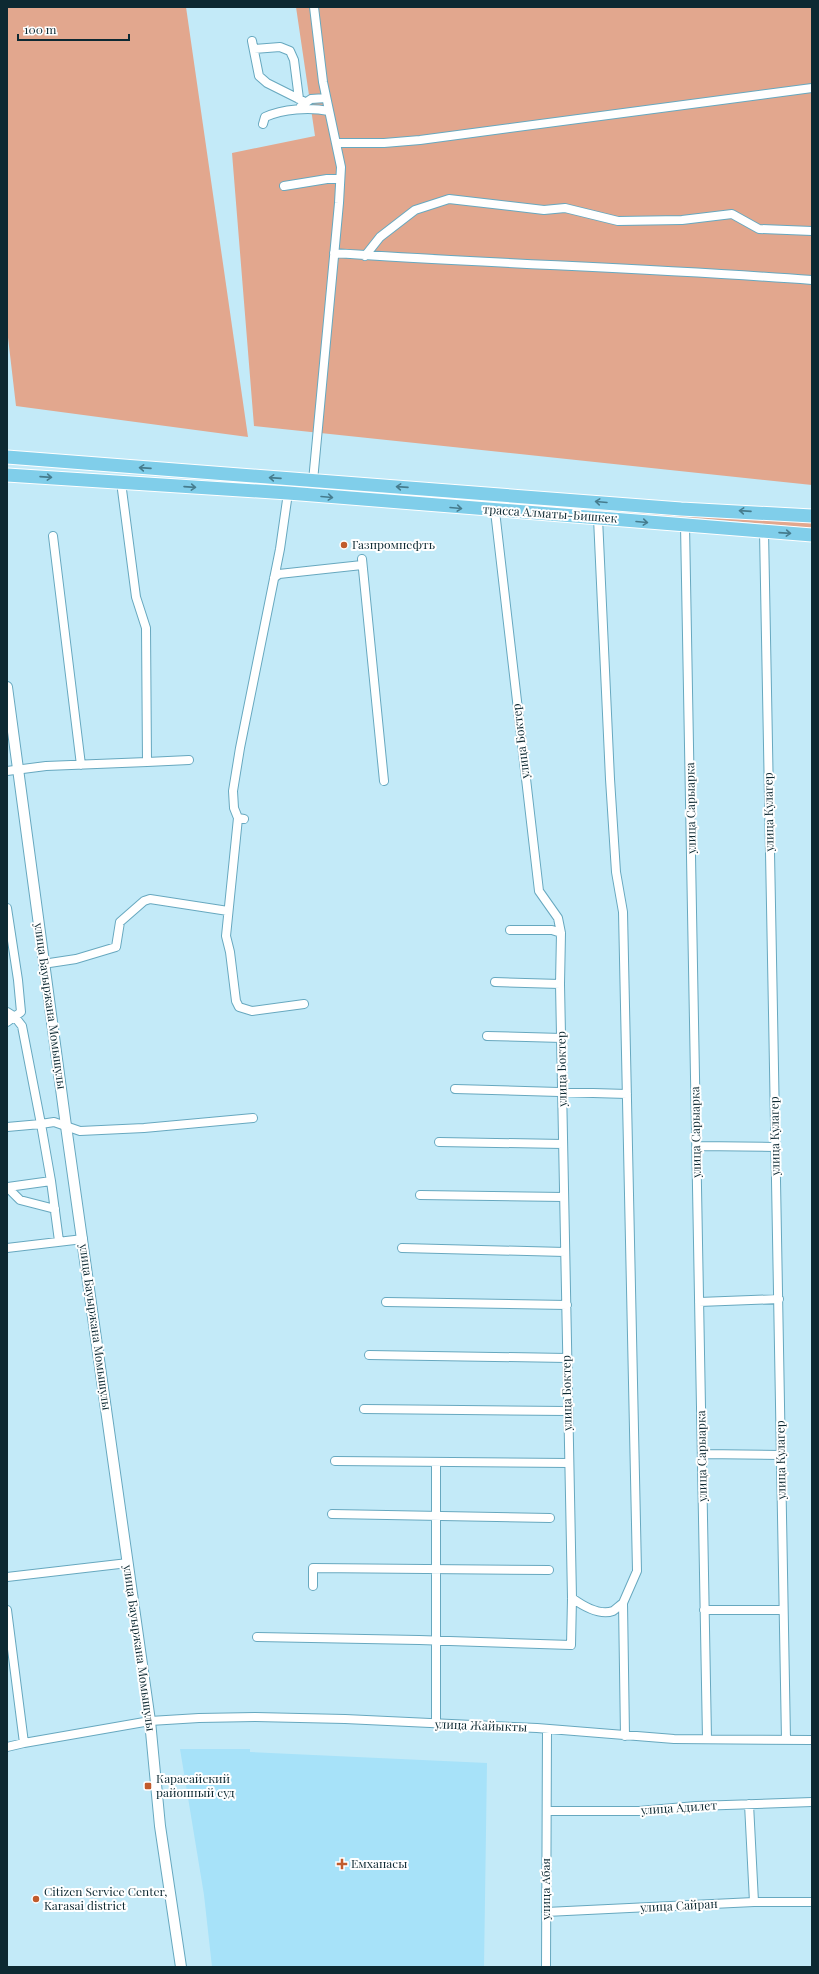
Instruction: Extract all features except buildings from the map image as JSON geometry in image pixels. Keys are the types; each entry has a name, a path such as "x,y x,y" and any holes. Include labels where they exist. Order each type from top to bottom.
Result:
{"highway":[{"name":"трасса Алматы-Бишкек","path":"7,457 682,509 812,516"},
{"name":"трасса Алматы-Бишкек","path":"7,474 288,493 812,535"},
{"path":"427,505 428,489"}],"street":[{"path":"313,481 341,167 326,98 314,7"},
{"path":"296,111 302,101 294,60 290,51 280,47 253,45 259,76 267,83 302,101 326,98"},
{"path":"337,143 384,144 420,140 812,88"},
{"path":"263,124 264,117 273,114 314,109 329,111"},
{"path":"284,186 327,179 340,179"},
{"path":"365,256 380,237 415,210 449,199 544,210 565,208 618,221 682,220 732,214 759,229 812,231"},
{"path":"334,254 464,262 709,272 812,280"},
{"path":"121,482 136,596 146,628 147,762"},
{"path":"288,493 280,549 240,748 233,791 234,808 241,819 226,936 230,952 236,1001 239,1007 252,1010 304,1004"},
{"name":"улица Боктер","path":"436,1641 571,1645 572,1598 567,1411 567,1305 560,984 561,933 558,918 539,890 495,510"},
{"path":"598,518 610,779 616,872 623,912 636,1572 623,1603 625,1736"},
{"name":"улица Сарыарка","path":"685,525 707,1739"},
{"name":"улица Кулагер","path":"764,531 786,1740"},
{"path":"53,536 81,765"},
{"path":"274,578 279,574 362,562 384,781"},
{"name":"улица Бауыржана Момышулы","path":"7,687 43,964 150,1722 160,1826 181,1967"},
{"path":"7,770 18,768 189,760"},
{"path":"43,964 76,960 116,948 120,922 144,901 150,899 228,911"},
{"path":"7,908 21,1012 7,1022"},
{"path":"510,930 552,930 561,933"},
{"path":"495,982 560,984"},
{"path":"7,1012 15,1017 22,1026 52,1180 60,1242"},
{"path":"487,1036 562,1038"},
{"path":"455,1089 627,1094"},
{"path":"54,1122 64,1112"},
{"path":"7,1127 54,1122 80,1131 253,1118"},
{"path":"439,1142 563,1144"},
{"path":"696,1146 775,1147"},
{"path":"8,1187 52,1180"},
{"path":"8,1187 20,1200 55,1209"},
{"path":"420,1195 564,1198"},
{"path":"7,1248 83,1239"},
{"path":"402,1248 565,1252"},
{"path":"699,1302 779,1299"},
{"path":"386,1302 567,1305"},
{"path":"369,1355 567,1358"},
{"path":"364,1409 567,1411"},
{"path":"702,1454 781,1455"},
{"path":"335,1461 569,1463"},
{"path":"436,1463 436,1724"},
{"path":"332,1514 550,1518"},
{"path":"7,1577 128,1563"},
{"path":"313,1586 313,1568 549,1570"},
{"path":"572,1598 592,1610 600,1612 613,1611 623,1603"},
{"path":"7,1610 24,1743"},
{"path":"704,1610 784,1610"},
{"path":"257,1636 436,1641"},
{"name":"улица Жайыкты","path":"7,1747 150,1722 199,1718 255,1717 345,1719 547,1730 625,1736 707,1739 812,1740"},
{"name":"улица Абая","path":"546,1967 547,1730"},
{"name":"улица Адилет","path":"547,1811 639,1810 812,1802"},
{"path":"749,1804 754,1902"},
{"name":"улица Сайран","path":"546,1912 754,1902 812,1902"}],"shaded area":[{"path":"7,7 186,7 248,437 16,406 7,329"},
{"path":"296,7 812,7 812,485 254,426 232,153 315,136"},
{"path":"443,493 812,522 812,528 533,504 439,499"},
{"name":"Емханасы","path":"180,1749 250,1749 250,1752 487,1763 484,1967 212,1967 204,1895"}],"place":[{"name":"Газпромнефть","path":"344,545"},
{"name":"Карасайский районный суд","path":"148,1786"},
{"name":"Емханасы","path":"342,1864"},
{"name":"Citizen Service Center, Karasai district","path":"36,1899"}]}
